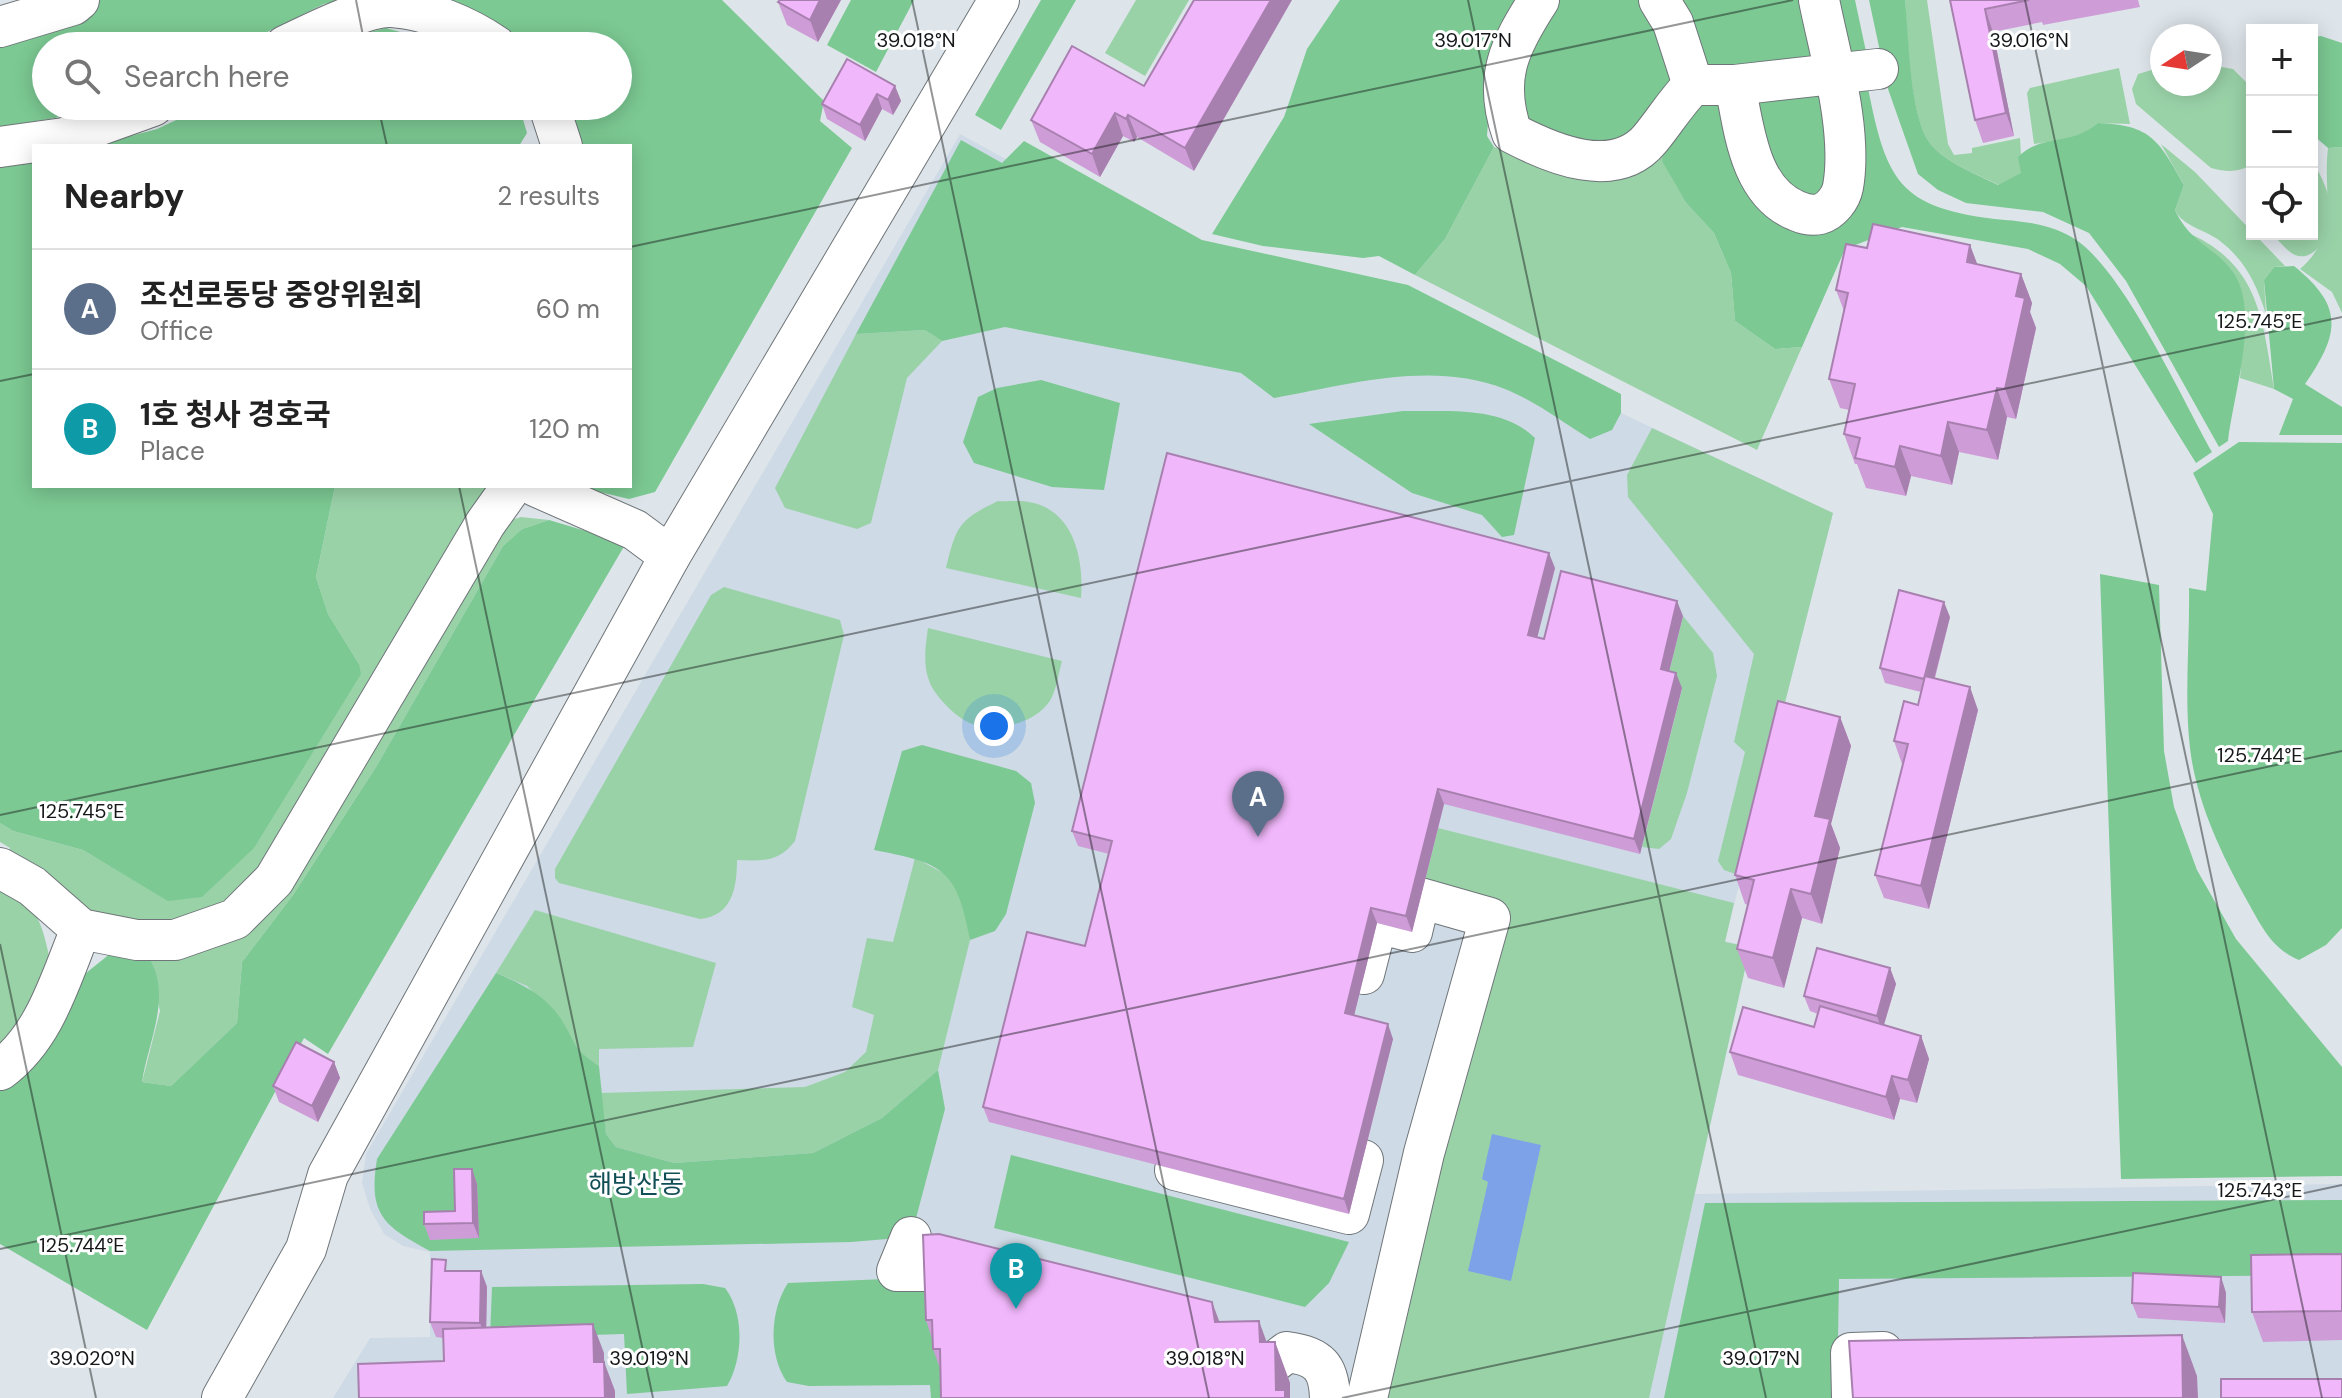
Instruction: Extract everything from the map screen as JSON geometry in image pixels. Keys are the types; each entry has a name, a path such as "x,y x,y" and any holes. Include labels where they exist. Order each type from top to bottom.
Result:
{"street":[{"path":"0,27 73,5 79,0"},
{"path":"222,1398 306,1249 328,1175 670,556 999,0"},
{"path":"1539,0 1520,29 1505,67 1501,92 1512,133 1547,151 1605,162 1627,158 1648,141 1676,101 1693,85 1735,85 1878,69"},
{"path":"1659,0 1673,23 1693,85"},
{"path":"1735,85 1746,139 1763,182 1776,199 1806,215 1821,214 1833,206 1843,190 1845,152 1819,0"},
{"path":"317,32 388,6 422,13 476,32"},
{"path":"0,147 64,138 114,120"},
{"path":"554,120 561,144"},
{"path":"0,868 32,886 81,929 137,940 175,940 235,919 274,880 485,524 511,488"},
{"path":"540,488 635,530 670,556"},
{"path":"1355,1013 1377,923 1412,932 1420,898 1490,918 1424,1153 1367,1398"},
{"path":"0,1070 20,1056 44,1019 81,929"},
{"path":"1139,1161 1349,1214 1371,1126"},
{"path":"911,1237 897,1271 998,1271 1013,1275"},
{"path":"1216,1334 1231,1338 1227,1343 1230,1363 1274,1362 1287,1352 1322,1362 1330,1378 1330,1398"},
{"path":"1852,1398 1851,1353 1921,1350"}],"shaded area":[{"path":"960,134 1141,233 1515,363 1833,513 1725,941 1750,947 1695,1194 2342,1184 2342,1398 333,1398 370,1338 430,1337 430,1252 403,1246 384,1234 370,1209 362,1183 366,1154"}],"green space":[{"path":"95,0 341,0 324,4 267,32 32,32 32,120 43,120 0,127 0,39"},
{"path":"437,0 722,0 824,101 820,121 852,148 655,492 629,499 582,488 632,488 632,144 574,144 568,120 632,120 632,32 505,32 472,13"},
{"path":"851,0 914,0 876,72 827,45"},
{"path":"1041,0 1076,0 1001,130 975,115"},
{"path":"1136,0 1189,0 1145,76 1105,53"},
{"path":"1340,0 1530,0 1492,69 1487,136 1494,147 1445,239 1415,275 1379,256 1363,258 1263,246 1212,234 1284,117 1307,49"},
{"path":"1548,0 1650,0 1677,79 1639,132 1602,150 1518,121 1529,29"},
{"path":"1671,0 1812,0 1821,60 1706,72"},
{"path":"1825,0 1855,0 1868,61 1839,64"},
{"path":"1869,0 1905,0 1913,89 1920,123 1926,137 1940,153 1969,171 1998,185 2021,173 2018,157 2027,150 2077,135 2098,123 2131,127 2152,138 2160,147 2184,185 2175,210 2181,221 2226,263 2241,289 2245,331 2228,441 2219,447 2126,281 2089,233 2043,212 1966,203 1938,190 1918,174 1888,89"},
{"path":"1905,0 1927,0 1948,144 1954,155 1972,153 1972,148 2020,138 2022,173 1999,185 1948,160 1926,137 1913,89"},
{"path":"386,28 400,32 370,32"},
{"path":"2318,36 2342,43 2342,147 2328,148 2318,139"},
{"path":"2222,67 2233,69 2246,82 2246,167 2227,171 2211,168 2136,104 2132,89 2138,74 2150,70 2150,96 2222,96"},
{"path":"2119,68 2130,124 2098,123 2081,137 2034,144 2027,93 2030,88"},
{"path":"1866,78 1881,142 1890,165 1902,183 1918,197 1940,208 1968,215 2053,229 2079,242 2097,259 2134,310 2212,452 2196,463 2086,286 2060,264 2028,249 1902,227 1845,249 1802,347 1775,349 1735,321 1731,273 1714,233 1687,204 1662,161 1668,134 1685,102 1727,95 1741,139 1825,223 1840,82"},
{"path":"1819,87 1830,115 1832,198 1787,202 1742,92"},
{"path":"176,120 523,120 527,133 520,144 101,144 157,129"},
{"path":"961,140 1002,163 1024,141 1202,240 1408,285 1621,394 1621,413 1612,430 1590,439 1505,389 1448,376 1390,378 1274,398 1241,373 1005,327 942,341 925,330 856,334"},
{"path":"1666,141 1687,204 1714,233 1731,273 1735,321 1775,349 1802,347 1757,450 1415,275 1445,239 1494,147 1525,158"},
{"path":"2161,144 2195,172 2246,225 2246,240 2260,240 2285,266 2274,267 2264,280 2266,314 2254,283 2237,257 2214,237 2183,220 2175,210 2184,185"},
{"path":"2342,147 2342,313 2332,292 2300,269 2313,255 2326,228 2328,148"},
{"path":"32,158 32,488 335,488 316,577 328,614 359,664 361,674 254,848 202,897 168,901 83,850 13,831 0,823 0,164"},
{"path":"2318,171 2329,196 2331,219 2328,232 2320,246 2309,255 2295,255 2278,240 2318,240"},
{"path":"2184,231 2209,244 2228,259 2253,295 2260,315 2274,389 2240,378 2243,341 2232,271"},
{"path":"2294,266 2310,280 2328,306 2331,320 2326,349 2305,384 2342,407 2342,435 2279,435 2293,399 2274,389 2264,280 2274,267"},
{"path":"925,330 942,341 907,378 871,523 857,529 785,508 775,488 856,334"},
{"path":"1041,380 1120,403 1104,490 1052,487 974,463 963,442 978,397 997,388"},
{"path":"1403,411 1490,415 1521,427 1535,438 1514,535 1502,537 1482,515 1412,493 1309,424"},
{"path":"1652,428 1833,513 1741,876 1724,870 1718,861 1745,752 1734,742 1754,654 1628,497 1627,475"},
{"path":"2239,442 2342,443 2342,928 2326,945 2299,960 2273,942 2236,880 2203,806 2190,748 2187,688 2189,588 2206,591 2213,514 2193,473"},
{"path":"335,488 489,488 269,870 231,908 185,929 104,918 6,857 10,848 0,842 0,823 13,831 83,850 168,900 359,664 328,614 316,577"},
{"path":"998,501 1025,501 1045,507 1057,515 1066,526 1078,553 1081,598 946,568 961,526 974,514"},
{"path":"521,517 549,520 522,529 503,546 376,767 293,895 242,962 237,1023 171,1086 142,1082 160,1011 147,955 220,937 505,522"},
{"path":"549,520 626,543 328,1054 304,1038 147,1330 0,1244 0,1083 76,981 111,953 147,955 155,970 159,1002 142,1082 171,1086 237,1023 242,962 293,895 376,767 503,546 522,529"},
{"path":"2100,574 2159,585 2164,751 2174,807 2197,870 2236,939 2342,1067 2342,1176 2121,1179"},
{"path":"724,587 840,620 844,635 795,841 783,853 770,859 737,860 734,890 726,906 711,917 700,919 559,883 555,878 555,869 711,595"},
{"path":"1683,616 1713,653 1717,676 1687,793 1671,839 1659,849 1642,847 1682,689 1666,684"},
{"path":"928,628 1062,661 1052,697 1029,719 1007,726 985,727 963,720 941,700 930,682 925,659"},
{"path":"922,745 1016,771 1031,783 1035,803 1006,914 995,931 970,940 959,897 943,873 916,859 874,850 902,751"},
{"path":"1438,828 1734,903 1725,942 1750,947 1649,1398 1367,1398 1490,919 1420,898"},
{"path":"915,858 947,875 963,900 970,940 938,1070 882,1118 813,1153 674,1163 616,1147 606,1134 600,1093 805,1087 845,1072 866,1052 874,1015 852,1007 867,938 893,942"},
{"path":"0,879 23,898 36,916 51,965 0,1054"},
{"path":"535,910 716,963 693,1047 599,1049 599,1066 576,1052 561,1020 527,986 496,973"},
{"path":"496,973 524,986 548,1003 579,1050 599,1066 606,1134 616,1147 674,1163 813,1153 882,1118 938,1070 945,1109 911,1237 851,1242 430,1251 401,1234 382,1216 377,1206 377,1159"},
{"path":"1011,1155 1349,1242 1329,1283 1305,1307 994,1228"},
{"path":"2342,1200 2342,1275 1839,1279 1837,1398 1664,1398 1705,1203"},
{"path":"935,1277 954,1398 931,1398 930,1385 809,1386 787,1382 777,1359 774,1332 778,1306 788,1283"},
{"path":"703,1284 725,1288 736,1310 739,1350 727,1386 627,1394 624,1334 490,1338 492,1287"}],"water":[{"path":"1492,1134 1541,1145 1511,1281 1468,1271 1488,1182 1482,1179"}],"building":[{"path":"820,0 810,20 778,2"},
{"path":"1194,0 1271,0 1185,148 1128,115 1126,119 1115,113 1092,154 1031,120 1072,46 1144,86"},
{"path":"1950,0 2029,0 1985,9 2006,113 1975,120"},
{"path":"847,59 895,86 888,100 877,94 860,125 822,104"},
{"path":"1873,224 1970,245 1967,262 2021,274 2016,296 2025,298 2005,389 1997,388 1987,430 1948,422 1941,456 1900,446 1895,467 1855,458 1860,438 1844,434 1855,384 1829,379 1848,293 1836,290 1846,244 1867,248"},
{"path":"1167,453 1549,553 1528,635 1544,639 1561,571 1677,601 1661,669 1676,673 1634,839 1438,789 1406,916 1371,908 1345,1013 1388,1024 1344,1199 983,1107 1027,932 1085,946 1112,841 1072,831"},
{"path":"1899,590 1944,602 1924,679 1880,668"},
{"path":"1925,676 1970,687 1921,886 1875,875 1908,744 1894,741 1904,701 1918,705"},
{"path":"1778,701 1840,717 1815,816 1830,819 1811,894 1791,889 1773,958 1737,949 1754,880 1735,875"},
{"path":"1817,948 1890,968 1877,1016 1804,996"},
{"path":"1820,1006 1921,1036 1908,1080 1892,1076 1886,1097 1730,1052 1743,1007 1814,1027"},
{"path":"296,1042 334,1062 312,1106 273,1086"},
{"path":"454,1169 472,1169 473,1223 424,1224 424,1212 455,1211"},
{"path":"939,1234 1212,1302 1215,1322 1259,1321 1260,1342 1275,1342 1276,1390 1285,1390 1285,1398 941,1398 940,1349 933,1349 932,1320 926,1320 923,1235"},
{"path":"2342,1254 2342,1311 2252,1312 2251,1255"},
{"path":"432,1259 446,1260 445,1271 481,1271 480,1323 430,1322"},
{"path":"2133,1273 2221,1277 2219,1307 2132,1303"},
{"path":"593,1324 594,1362 604,1362 605,1398 359,1398 358,1364 444,1361 443,1329"},
{"path":"2182,1335 2183,1398 1853,1398 1849,1341"},
{"path":"2221,1379 2342,1379 2342,1398 2221,1398"}],"place":[{"name":"조선로동당 중앙위원회","path":"1258,837"},
{"name":"1호 청사 경호국","path":"1016,1309"}],"district":[{"name":"해방산동","path":"636,1184"}]}
